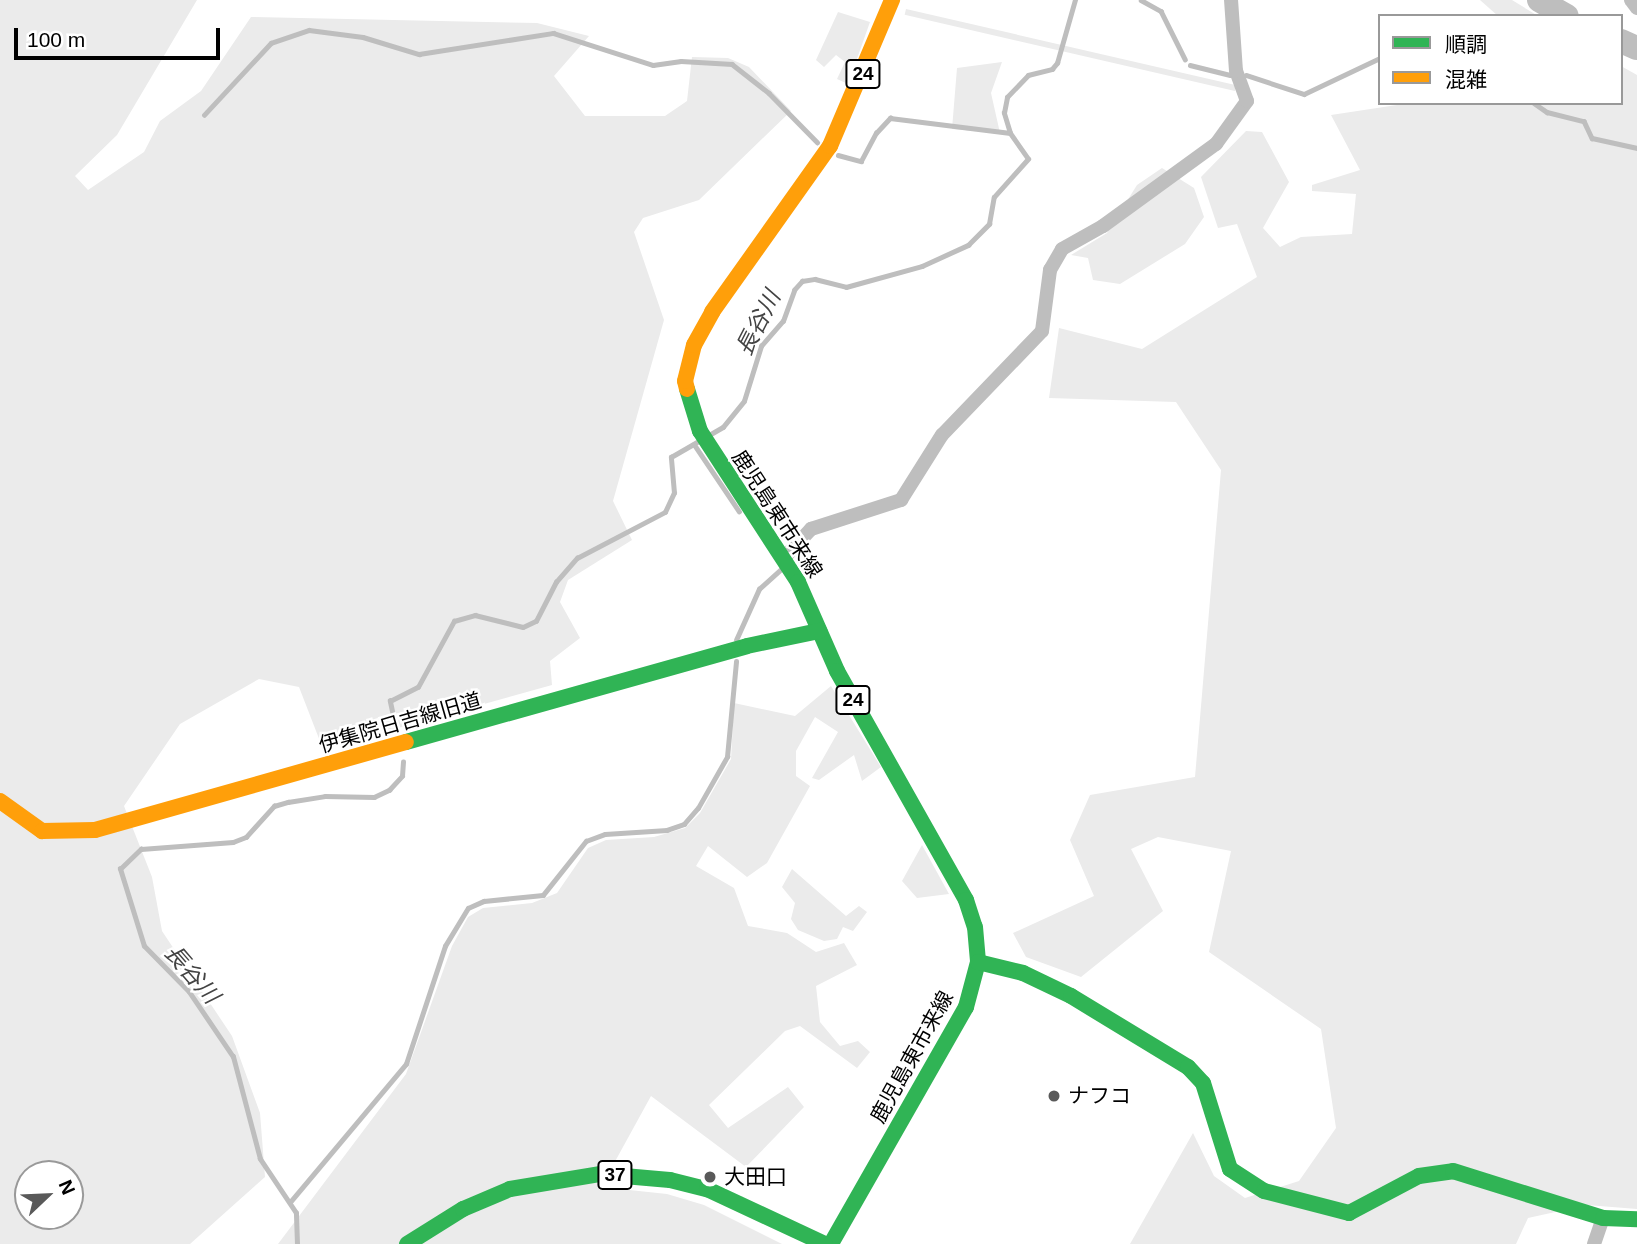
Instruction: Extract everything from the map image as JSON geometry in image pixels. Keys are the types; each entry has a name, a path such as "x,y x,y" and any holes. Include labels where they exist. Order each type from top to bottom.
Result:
{"main road":[{"name":"鹿児島東市来線","path":"831,1244 966,1007 978,962 975,927 966,900 837,671 784,558 704,438 685,381 699,334 830,146 892,0"},
{"name":"伊集院日吉線旧道","path":"0,801 42,831 95,830 747,646 819,631"},
{"path":"978,962 1023,973 1071,996 1188,1067 1203,1083 1230,1169 1264,1191 1349,1213 1419,1177 1453,1171 1603,1218 1637,1219"},
{"name":"37","path":"407,1244 463,1209 510,1189 601,1174 659,1179 707,1189 825,1244"}],"street":[{"path":"784,558 811,528 901,500 942,435 1042,331 1051,270 1062,249 1103,226 1216,144 1247,101 1236,71 1231,0"},
{"path":"1631,0 1637,8"},
{"path":"1594,1244 1603,1218"}],"shaded area":[{"path":"0,0 197,0 117,135 75,176 88,190 144,152 160,121 201,91 251,17 537,23 589,36 554,76 585,116 665,116 687,101 692,57 728,58 749,67 791,111 699,200 643,218 634,232 664,320 613,501 632,540 568,580 560,602 580,638 550,661 552,685 323,749 299,687 259,679 180,724 124,806 152,877 162,931 232,1036 260,1113 265,1177 190,1244 0,1244"},
{"path":"1480,0 1512,0 1535,14 1496,14"},
{"path":"906,9 1236,85 1235,91 905,15"},
{"path":"838,12 870,22 848,84 837,79 845,62 836,55 824,67 816,60"},
{"path":"1002,62 991,93 1000,133 952,129 957,68"},
{"path":"1623,67 1637,75 1637,1209 1587,1205 1528,1218 1516,1244 1130,1244 1193,1133 1214,1176 1245,1198 1299,1181 1336,1128 1321,1029 1209,952 1231,851 1158,837 1131,849 1163,911 1081,977 1026,957 1013,933 1094,896 1070,840 1090,795 1195,777 1221,470 1176,402 1049,398 1059,328 1142,349 1257,277 1237,224 1218,228 1201,177 1246,131 1262,132 1289,182 1263,228 1280,247 1301,237 1352,234 1356,194 1312,191 1312,185 1360,170 1331,115 1397,105 1623,105"},
{"path":"1162,168 1194,188 1204,217 1185,244 1120,284 1093,280 1088,258 1071,255 1107,233 1137,185"},
{"path":"831,686 881,767 862,781 854,755 819,780 812,778 838,732 815,717 796,751 796,776 810,786 767,863 747,877 708,846 696,866 734,888 748,926 787,933 816,952 844,943 857,965 816,986 820,1022 840,1046 858,1041 870,1052 857,1068 800,1026 785,1031 709,1105 728,1128 788,1087 804,1107 746,1167 651,1096 601,1187 667,1194 704,1205 782,1244 278,1244 406,1074 452,946 468,917 483,908 532,903 557,893 588,848 606,840 654,837 685,828 700,813 731,759 734,703 795,716"},
{"path":"922,845 949,894 917,898 902,881"},
{"path":"792,869 846,916 859,906 867,912 853,931 843,927 837,939 824,941 798,930 791,919 795,903 782,887"}],"waterway":[{"name":"長谷川","path":"709,435 723,427 744,401 761,346 783,321 794,290 802,281 815,279 846,287 922,266 968,245 989,224 994,197 1028,159 1010,133 1004,113 1007,97 1028,75 1052,69 1057,63 1075,0"},
{"path":"1141,0 1161,11 1185,59"},
{"path":"1539,0 1564,14"},
{"path":"204,115 271,43 309,30 363,37 419,54 553,33 653,65 681,61 732,64 769,93 817,142"},
{"path":"1623,42 1637,48"},
{"path":"1246,75 1304,94 1378,59"},
{"path":"1190,65 1230,75"},
{"path":"1537,105 1547,112 1584,121 1592,138 1637,148"},
{"path":"838,155 861,161 876,133 890,118 1010,133"},
{"name":"長谷川","path":"396,730 390,701 418,687 454,621 475,615 523,627 536,621 556,582 577,558 665,512 674,493 671,457 699,441"},
{"path":"694,444 739,511"},
{"path":"736,640 759,589 780,570"},
{"path":"291,1201 406,1064 445,946 468,908 484,901 543,895 586,841 605,834 667,830 684,824 698,808 727,757 736,661"},
{"name":"長谷川","path":"297,1244 296,1213 260,1159 233,1057 189,992 144,946 120,869 141,849 233,842 246,837 274,806 288,802 325,796 374,797 389,790 402,776 403,762"}],"traffic: fast":[{"path":"687,389 700,431 798,582 837,671 966,900 975,927 978,962 966,1007 831,1244"},
{"path":"406,742 747,646 819,631"},
{"path":"978,962 1023,973 1071,996 1188,1067 1203,1083 1230,1169 1264,1191 1349,1213 1419,1176 1453,1171 1603,1218 1637,1219"},
{"path":"407,1244 463,1209 510,1189 601,1174 670,1180 707,1189 825,1244"}],"traffic: slow":[{"path":"687,389 685,381 694,345 712,312 830,146 892,0"},
{"path":"0,801 42,831 95,830 406,742"}],"place":[{"name":"ナフコ","path":"1054,1096"},
{"name":"大田口","path":"710,1177"}]}
